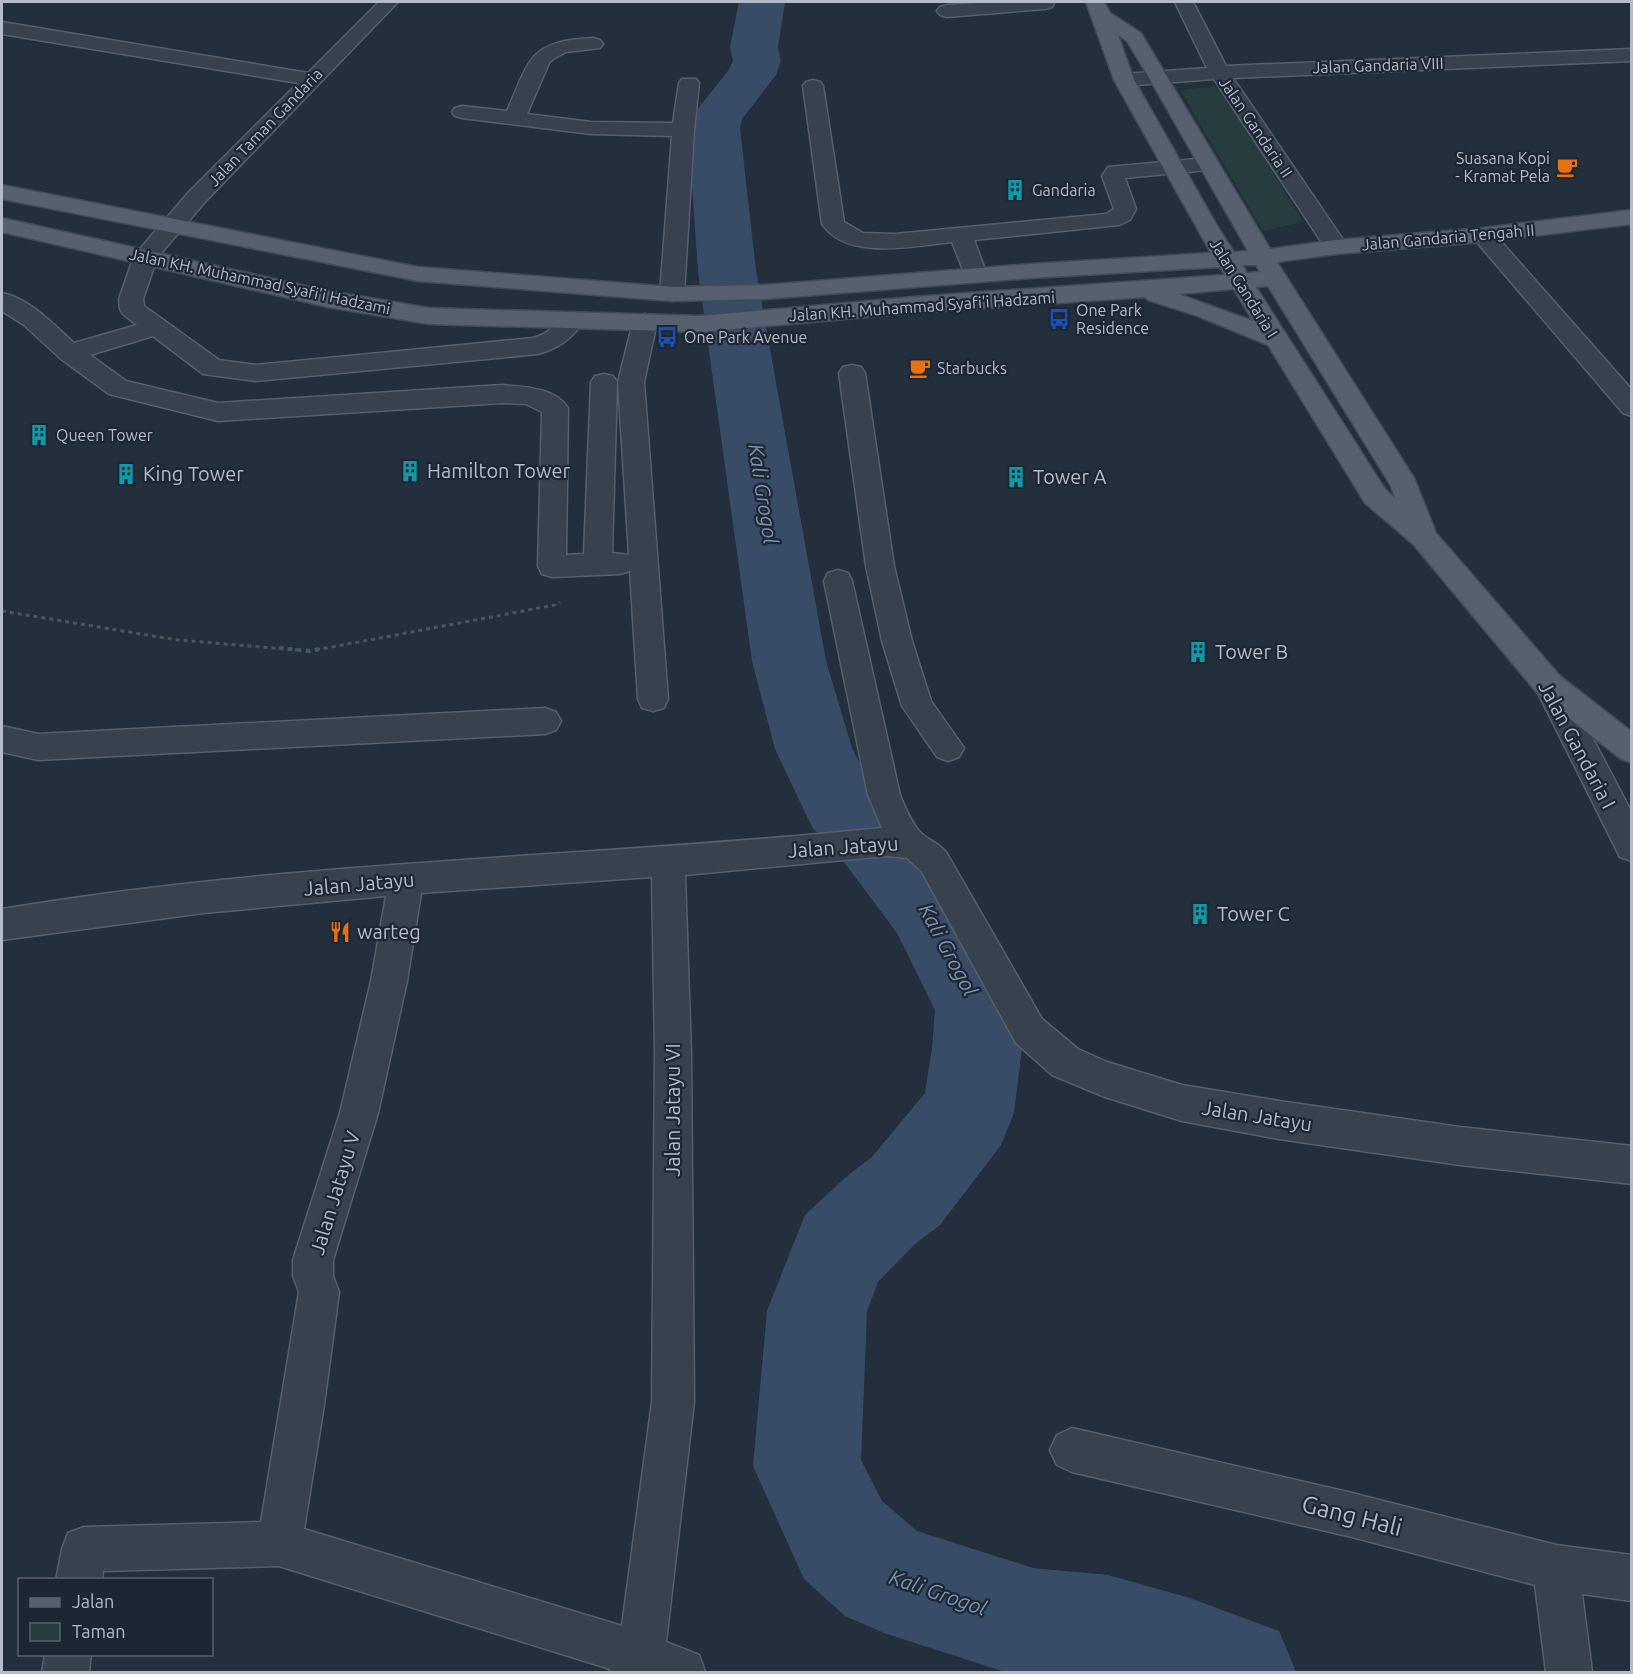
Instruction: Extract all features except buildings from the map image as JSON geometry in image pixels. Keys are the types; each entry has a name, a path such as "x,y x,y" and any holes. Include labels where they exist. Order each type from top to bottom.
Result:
{"main road":[{"name":"Jalan Gandaria I","path":"1099,9 1134,37 1158,76 1269,267 1404,485 1423,537"},
{"name":"Jalan Gandaria I","path":"1099,9 1124,80 1208,229 1375,496 1423,537 1549,685"},
{"name":"Jalan KH. Muhammad Syafi'i Hadzami","path":"2,192 418,274 672,294 765,292 975,275 1227,259 1269,267"},
{"name":"Jalan Gandaria Tengah II","path":"1269,267 1336,247 1483,236 1632,217"},
{"name":"Jalan KH. Muhammad Syafi'i Hadzami","path":"2,225 142,267 429,316 701,324 913,304 1241,282 1269,267"},
{"path":"1159,263 1191,250 1208,229"},
{"path":"1137,290 1207,311 1275,339"},
{"path":"1549,685 1632,750"}],"street":[{"name":"Jalan Taman Gandaria","path":"142,267 196,198 389,2"},
{"path":"947,11 1066,2"},
{"name":"Jalan Gandaria II","path":"1184,2 1219,72 1336,247"},
{"path":"2,28 310,80"},
{"path":"514,119 540,60 546,53 563,46 593,44"},
{"name":"Jalan Gandaria VIII","path":"1124,80 1219,72 1632,56"},
{"path":"672,294 683,130 689,83"},
{"path":"813,86 833,224 845,236 865,241 895,241 1111,220 1122,215 1125,209 1113,176 1116,172 1208,164"},
{"path":"462,112 591,128 683,130"},
{"path":"962,235 975,275"},
{"path":"1483,236 1632,407"},
{"path":"142,267 131,299 132,309 154,328 212,368 256,373 537,346 555,338 572,320"},
{"path":"2,300 33,320 70,353 118,388 218,412 502,394 531,396 555,408 552,566 619,562"},
{"path":"619,562 631,382 645,322"},
{"path":"70,353 154,328"},
{"path":"852,373 880,566 897,641 917,706 948,748"},
{"path":"604,382 619,562 653,699"},
{"path":"838,581 884,795 894,819 898,842"},
{"name":"Jalan Gandaria I","path":"1549,685 1632,847"},
{"path":"2,739 38,747 545,721"},
{"name":"Jalan Jatayu","path":"2,924 202,899 406,879 898,842 923,849 934,862 1029,1031 1065,1062 1105,1079 1182,1103 1460,1146 1632,1165"},
{"name":"Jalan Jatayu VI","path":"652,1667 673,1402 673,1053 668,860"},
{"name":"Jalan Jatayu V","path":"279,1544 303,1405 319,1292 313,1276 313,1260 359,1113 388,981 406,879"},
{"name":"Gang Hali","path":"1072,1450 1352,1515 1556,1569 1632,1578"},
{"path":"79,1578 84,1549 279,1544 652,1667"},
{"path":"1556,1569 1569,1672"},
{"path":"65,1672 68,1656"}],"path":[{"path":"2,611 178,640 310,651 555,605 619,562"}],"green space":[{"path":"1220,86 1303,222 1263,231 1180,90"}],"waterway":[{"name":"Kali Grogol","path":"762,2 754,47 757,61 751,75 717,117 714,128 727,271 789,661 814,749 840,803 870,833 927,906 979,1008 977,1048 968,1113 906,1191 881,1210 840,1250 817,1311 807,1466 843,1540 884,1577 1033,1625 1108,1632 1190,1655 1238,1672"}],"place":[{"name":"Suasana Kopi - Kramat Pela","path":"1567,167"},
{"name":"Gandaria","path":"1015,190"},
{"name":"One Park Residence","path":"1059,319"},
{"name":"One Park Avenue","path":"667,337"},
{"name":"Starbucks","path":"920,368"},
{"name":"Queen Tower","path":"39,435"},
{"name":"Hamilton Tower","path":"410,471"},
{"name":"King Tower","path":"126,474"},
{"name":"Tower A","path":"1016,477"},
{"name":"Tower B","path":"1198,652"},
{"name":"Tower C","path":"1200,914"},
{"name":"warteg","path":"340,932"}]}
